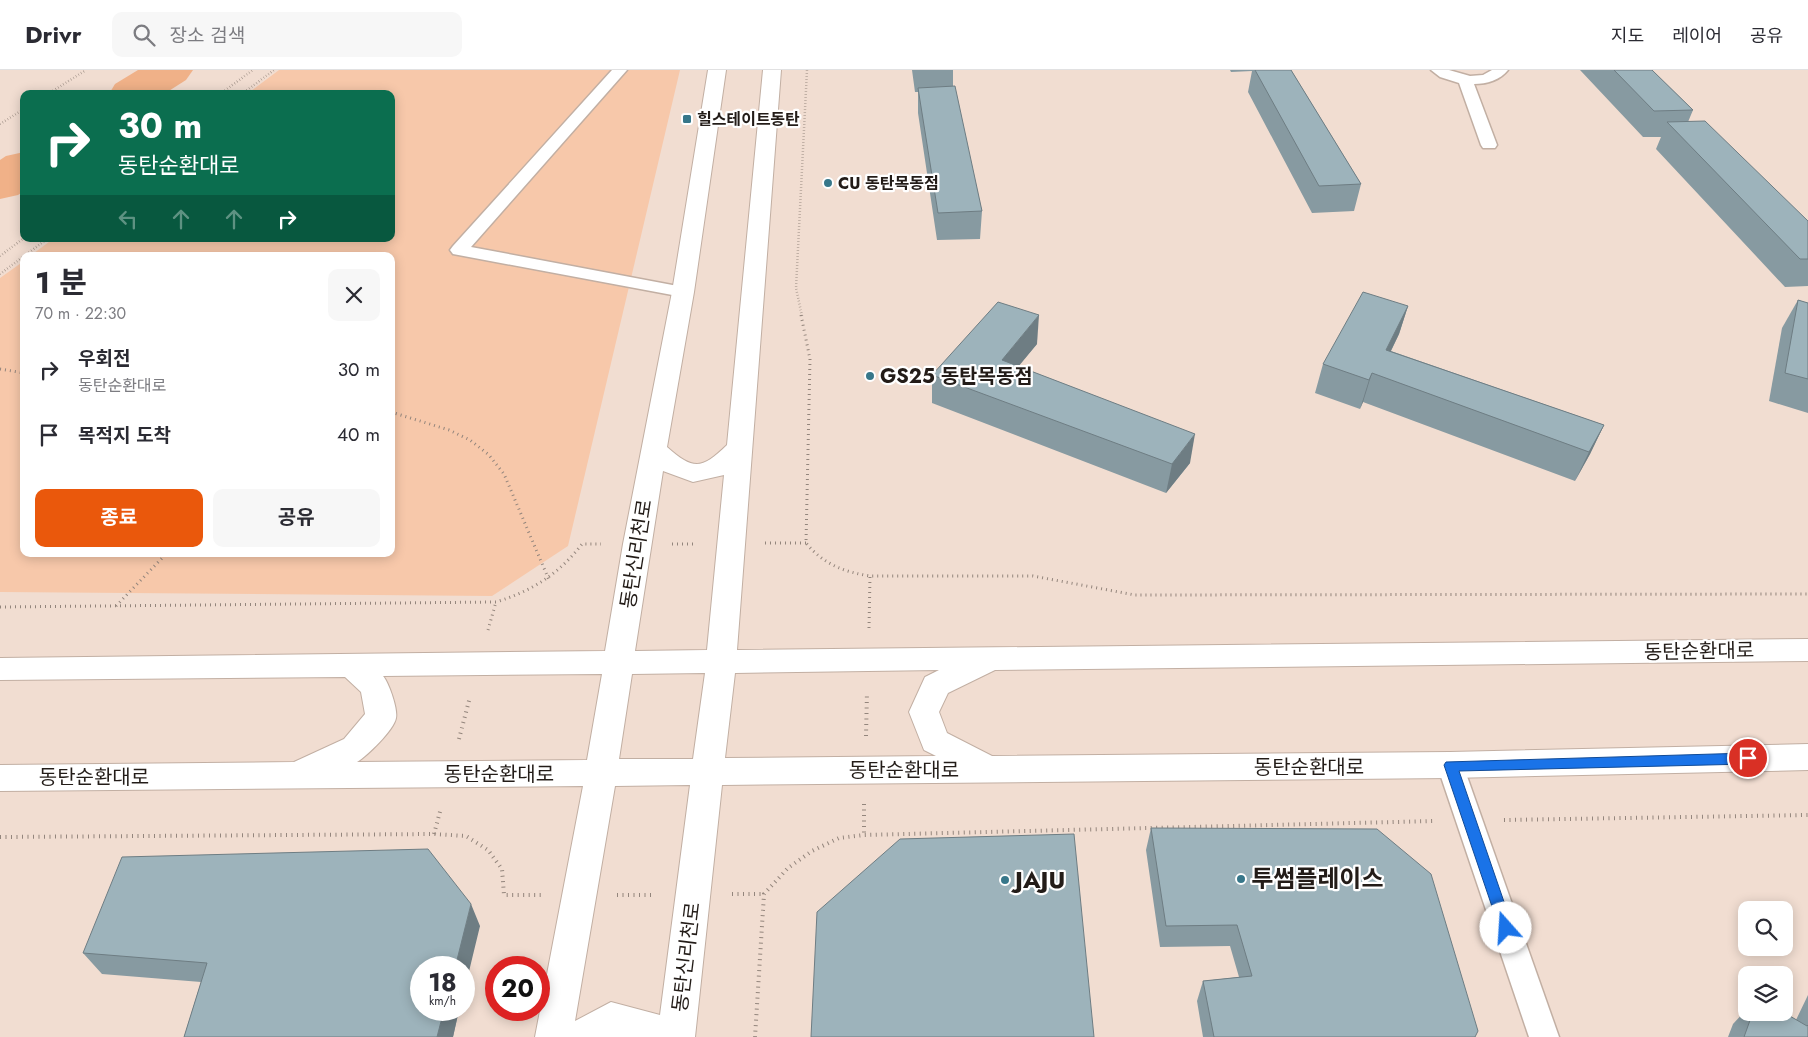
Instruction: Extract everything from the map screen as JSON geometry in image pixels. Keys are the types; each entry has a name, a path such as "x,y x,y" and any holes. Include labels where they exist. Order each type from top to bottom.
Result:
{"main road":[{"name":"동탄신리천로","path":"554,1037 601,774 618,662 682,292 717,70"},
{"name":"동탄신리천로","path":"676,1037 721,661 772,70"},
{"path":"654,449 672,465 693,473 718,468 739,448"},
{"name":"동탄순환대로","path":"0,669 1808,650"},
{"path":"987,769 935,741 924,712 936,685 995,659"},
{"path":"298,775 355,748 381,717 375,687 352,665"},
{"name":"동탄순환대로","path":"0,778 1450,765 1808,757"},
{"path":"583,1037 611,1020 650,1029 653,1037"}],"lane":[{"path":"620,70 459,250 682,292"},
{"path":"1438,70 1465,80 1482,80 1494,77 1501,70"},
{"path":"1465,80 1489,145"},
{"path":"1450,765 1544,1037"}],"path":[{"path":"54,90 86,70"},
{"path":"225,90 252,70"},
{"path":"247,90 274,70"},
{"path":"807,70 796,288 810,359 806,543 814,554 828,564 846,572 870,576 1033,576 1135,595 1808,594"},
{"path":"0,124 20,112"},
{"path":"0,256 20,241"},
{"path":"30,252 43,242"},
{"path":"0,274 20,259"},
{"path":"0,369 20,372"},
{"path":"395,413 449,430 470,440 489,455 504,474 549,580"},
{"path":"0,607 496,602 520,595 549,580 571,560 582,544"},
{"path":"116,606 163,557"},
{"path":"864,835 870,576"},
{"path":"434,834 496,602"},
{"path":"755,1037 764,894 788,868 812,851 839,838 864,835 1468,820 1808,815"},
{"path":"0,837 434,834 466,836 488,850 502,870 504,895 764,894"}],"shaded area":[{"path":"279,70 680,70 568,546 492,596 0,592 0,278 20,264 20,557 395,557 395,252 35,252 49,242 395,242 395,90 252,90"}],"building":[{"path":"1255,70 1291,70 1361,184 1319,186"},
{"path":"1614,70 1652,70 1693,110 1654,111"},
{"path":"955,86 982,211 938,213 918,88"},
{"path":"1705,121 1808,221 1808,259 1800,259 1667,122"},
{"path":"1363,292 1408,306 1386,350 1604,425 1589,452 1372,373 1369,380 1323,364"},
{"path":"1798,300 1808,303 1808,379 1785,373"},
{"path":"998,302 1039,315 1002,360 1195,434 1172,464 932,375"},
{"path":"1151,828 1377,829 1431,874 1478,1031 1475,1037 1214,1037 1203,981 1252,976 1237,925 1166,926"},
{"path":"1074,834 1094,1037 811,1037 817,912 900,839"},
{"path":"428,849 471,904 458,956 410,956 410,1021 441,1021 437,1037 184,1037 207,963 83,953 122,857"},
{"path":"1793,1018 1808,1025 1808,1037 1744,1037 1750,1021 1793,1021"}],"waterway":[{"path":"138,90 170,70"},
{"path":"0,184 20,170"}],"place":[{"name":"힐스테이트동탄","path":"687,119"},
{"name":"CU 동탄목동점","path":"828,183"},
{"name":"GS25 동탄목동점","path":"870,376"},
{"name":"투썸플레이스","path":"1241,879"},
{"name":"JAJU","path":"1005,880"}],"route":[{"path":"1506,928 1450,765 1748,758"}]}
